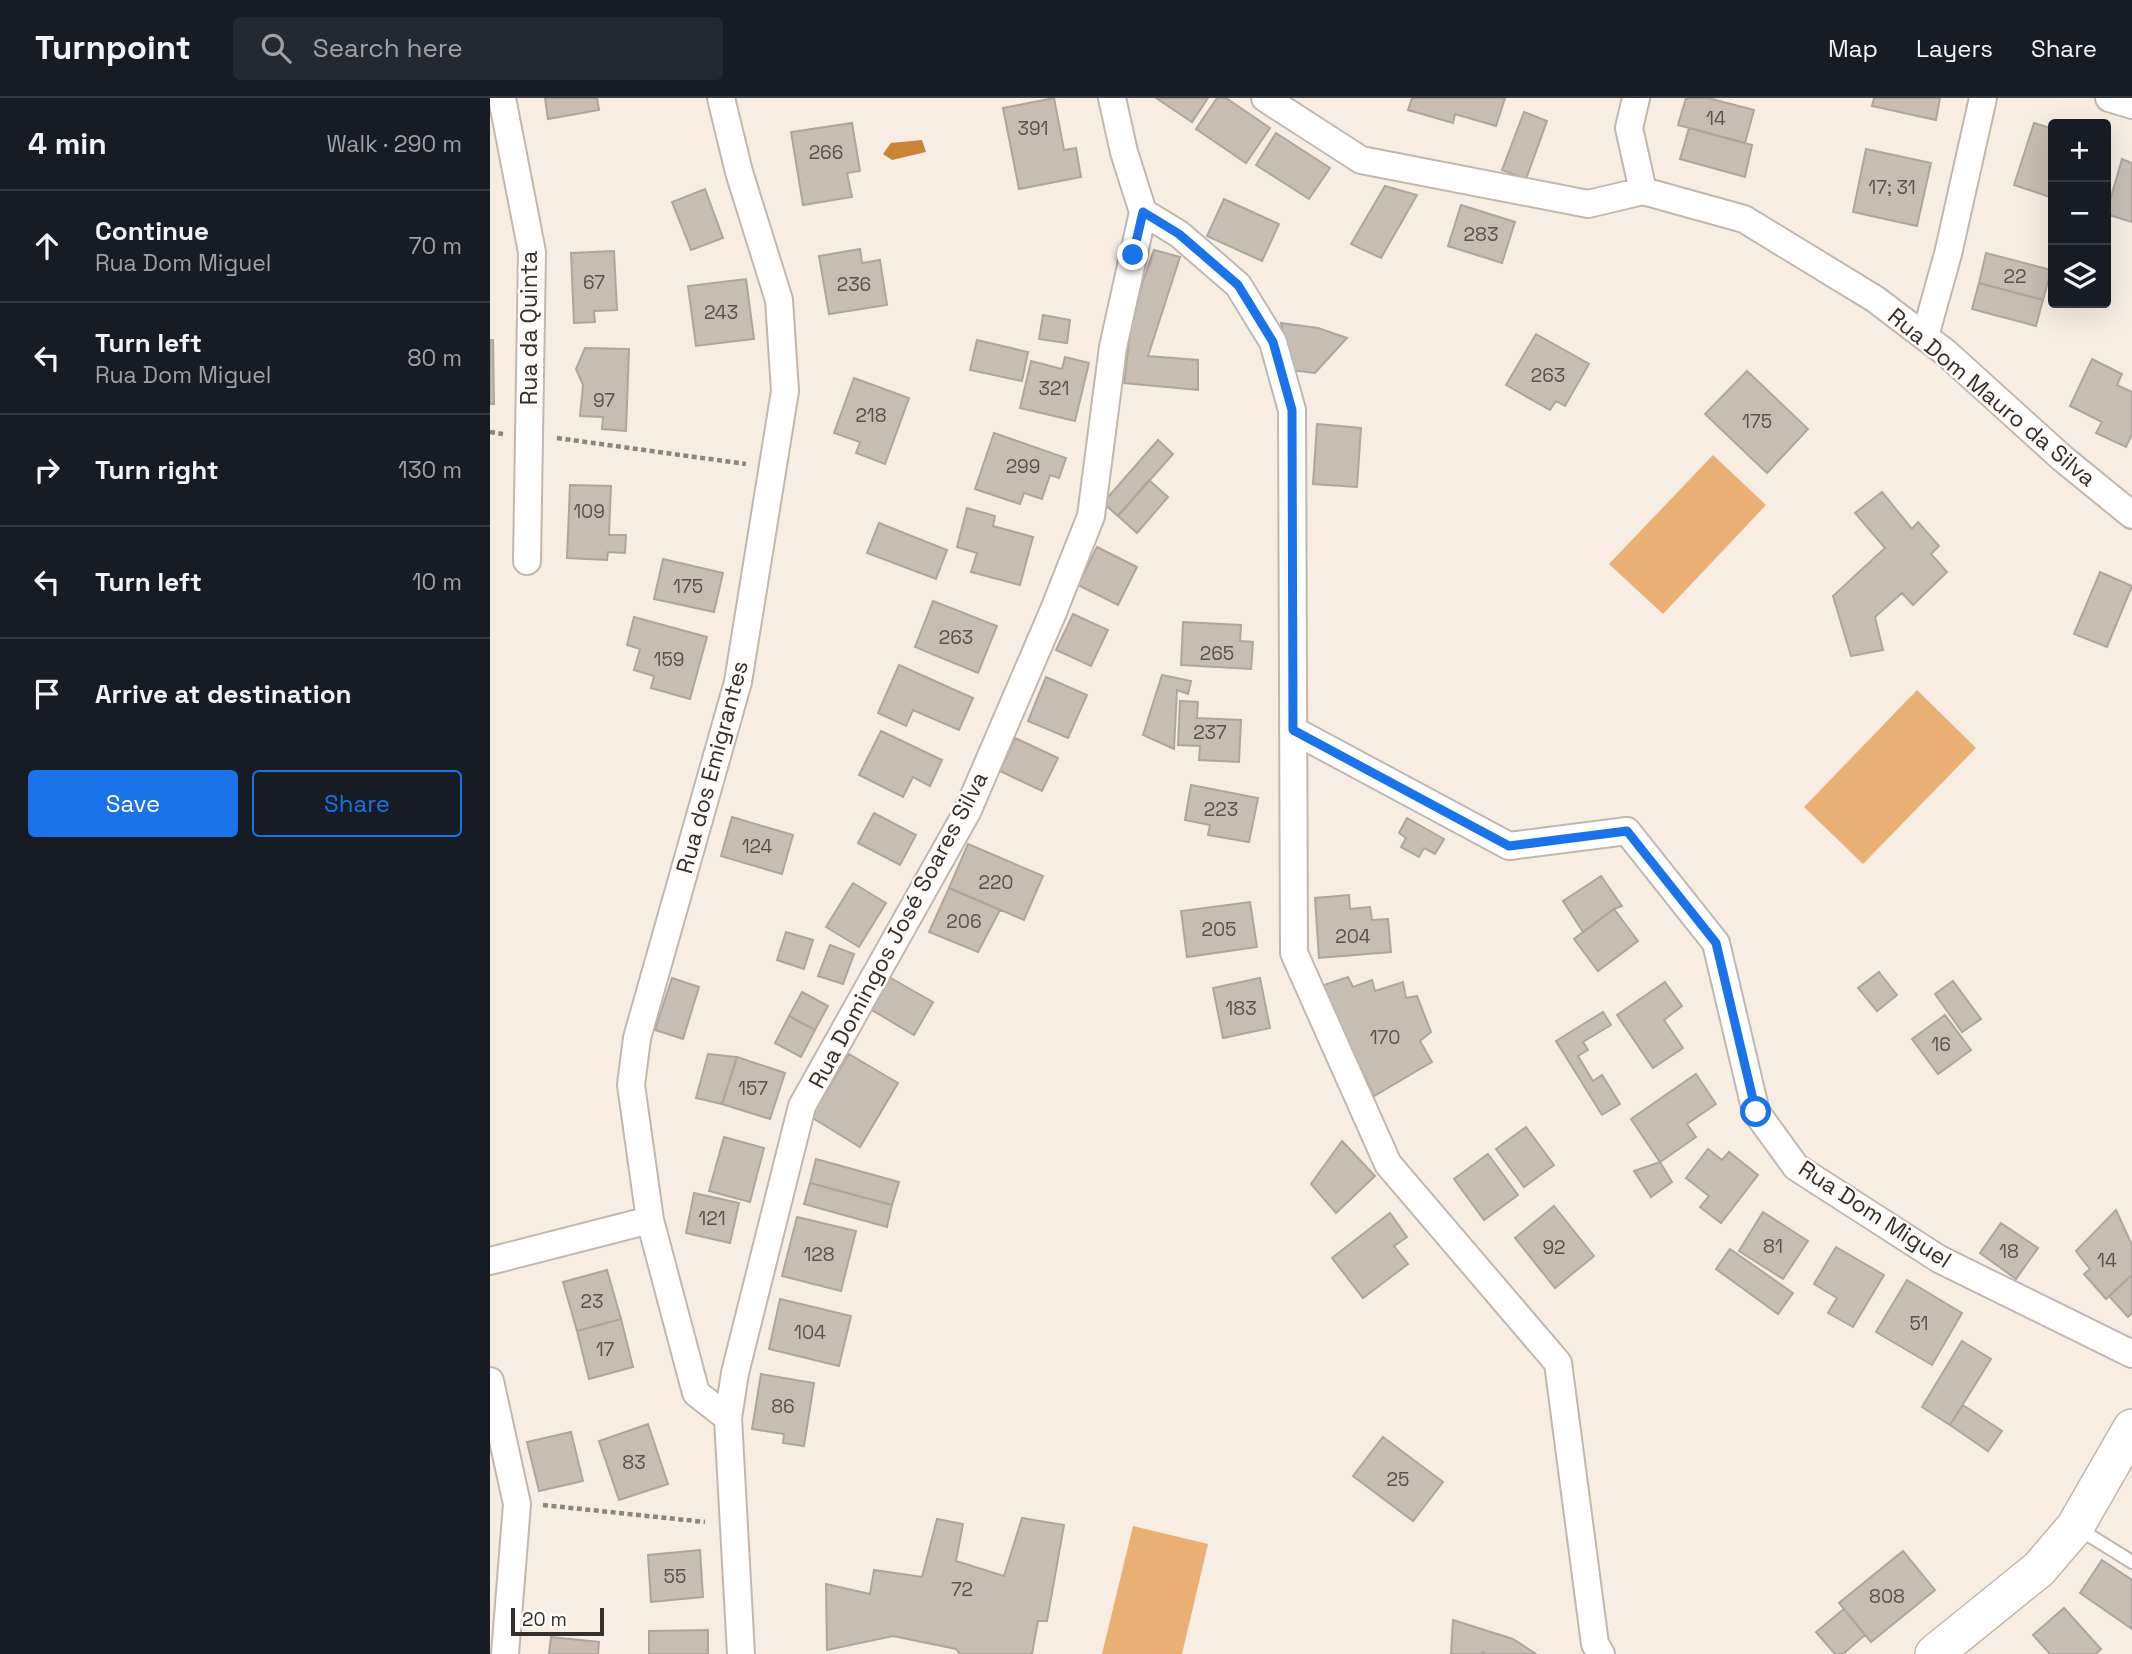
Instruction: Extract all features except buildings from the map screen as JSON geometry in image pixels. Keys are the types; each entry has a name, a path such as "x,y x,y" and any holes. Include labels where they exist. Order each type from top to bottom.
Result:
{"main road":[{"path":"1934,1654 2039,1569 2075,1527 2132,1427"}],"street":[{"name":"Rua da Quinta","path":"502,98 532,252 527,561"},
{"name":"Rua dos Emigrantes","path":"721,98 739,172 779,300 785,391 738,682 637,1038 631,1085 650,1220 696,1393 729,1418"},
{"path":"1112,98 1124,152 1143,212 1179,234 1238,285 1273,342 1292,410 1294,953 1388,1164 1558,1363 1595,1644 1601,1654"},
{"name":"Rua Dom Mauro da Silva","path":"1265,98 1361,160 1588,204 1643,191 1744,219 1875,299 1925,336 2062,458 2132,515"},
{"path":"1636,98 1629,128 1643,191"},
{"path":"1925,336 1948,254 1983,98"},
{"path":"2109,98 2132,105"},
{"name":"Rua Domingos José Soares Silva","path":"740,1654 729,1418 735,1373 802,1106 967,812 1091,516 1113,347 1143,212"},
{"name":"Rua Dom Miguel","path":"1293,730 1509,846 1627,831 1716,943 1756,1112 1796,1167 1939,1259 2132,1354"},
{"path":"490,1261 650,1220"},
{"path":"490,1381 517,1504 505,1654"}],"lane":[{"path":"2075,1527 2132,1562"}],"path":[{"path":"552,437 647,448 758,466"},
{"path":"537,1505 712,1523"}],"shaded area":[{"path":"922,140 926,152 892,160 883,154 891,143"},
{"path":"1713,455 1766,505 1663,614 1609,564"},
{"path":"1917,690 1976,748 1863,864 1804,807"},
{"path":"1133,1526 1208,1544 1182,1654 1102,1654"}],"route":[{"path":"1133,255 1143,212 1179,234 1238,285 1273,342 1292,410 1293,730 1509,846 1627,831 1716,943 1756,1112"}]}
